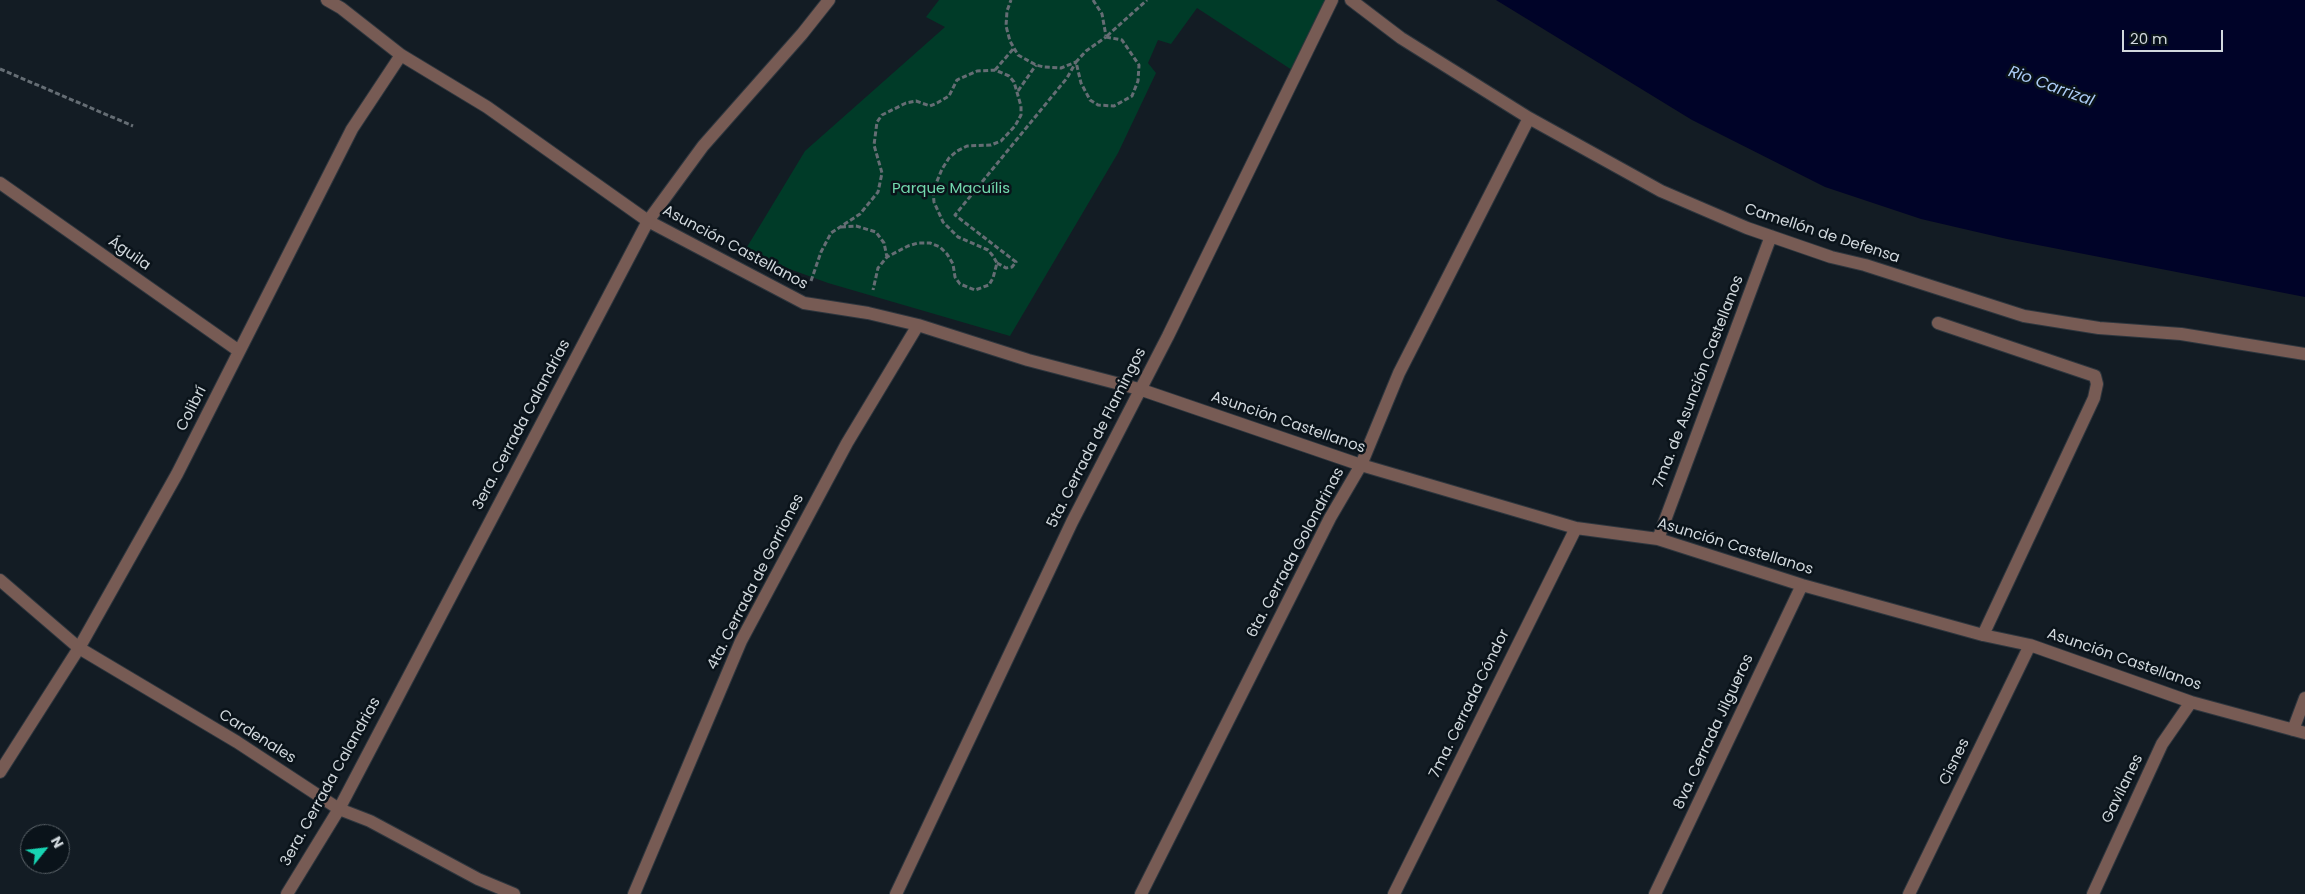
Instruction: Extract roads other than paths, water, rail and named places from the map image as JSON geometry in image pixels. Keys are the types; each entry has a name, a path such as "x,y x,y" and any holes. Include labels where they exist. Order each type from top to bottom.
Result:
{"street":[{"name":"Asunción Castellanos","path":"327,0 341,8 401,55 486,107 648,221 804,303 868,313 918,325 1028,360 1139,390 1362,465 1576,528 1658,539 1802,585 1983,635 2030,644 2191,702 2299,732"},
{"name":"3era. Cerrada Calandrias","path":"286,894 339,809 648,221 703,146 802,34 829,0"},
{"name":"5ta. Cerrada de Flamingos","path":"896,894 1072,522 1239,193 1332,0"},
{"name":"Camellón de Defensa","path":"1350,0 1401,38 1529,118 1661,191 1771,236 2024,316 2098,328 2181,334 2305,354"},
{"name":"Colibrí","path":"0,772 78,648 177,474 352,129 401,55"},
{"name":"6ta. Cerrada Golondrinas","path":"1141,894 1330,518 1362,465 1399,373 1529,118"},
{"name":"Águila","path":"0,183 239,351"},
{"name":"7ma. de Asunción Castellanos","path":"1658,539 1771,236"},
{"path":"1938,323 2096,376 2097,384 2094,398 1983,635"},
{"name":"4ta. Cerrada de Gorriones","path":"634,894 740,641 847,443 918,325"},
{"name":"7ma. Cerrada Cóndor","path":"1394,894 1576,528"},
{"name":"Cardenales","path":"0,580 78,648 237,742 339,809 370,821 478,879 514,894"},
{"name":"8va. Cerrada Jilgueros","path":"1655,894 1802,585"},
{"name":"Cisnes","path":"1909,894 2030,644"},
{"path":"2299,732 2305,698"},
{"name":"Gavilanes","path":"2093,894 2162,744 2191,702"}],"water":[{"name":"Rio Carrizal","path":"1496,0 2305,0 2305,297 2007,239 1921,219 1825,187 1692,120"}],"park label":[{"name":"Parque Macuílis","path":"951,189"}]}
